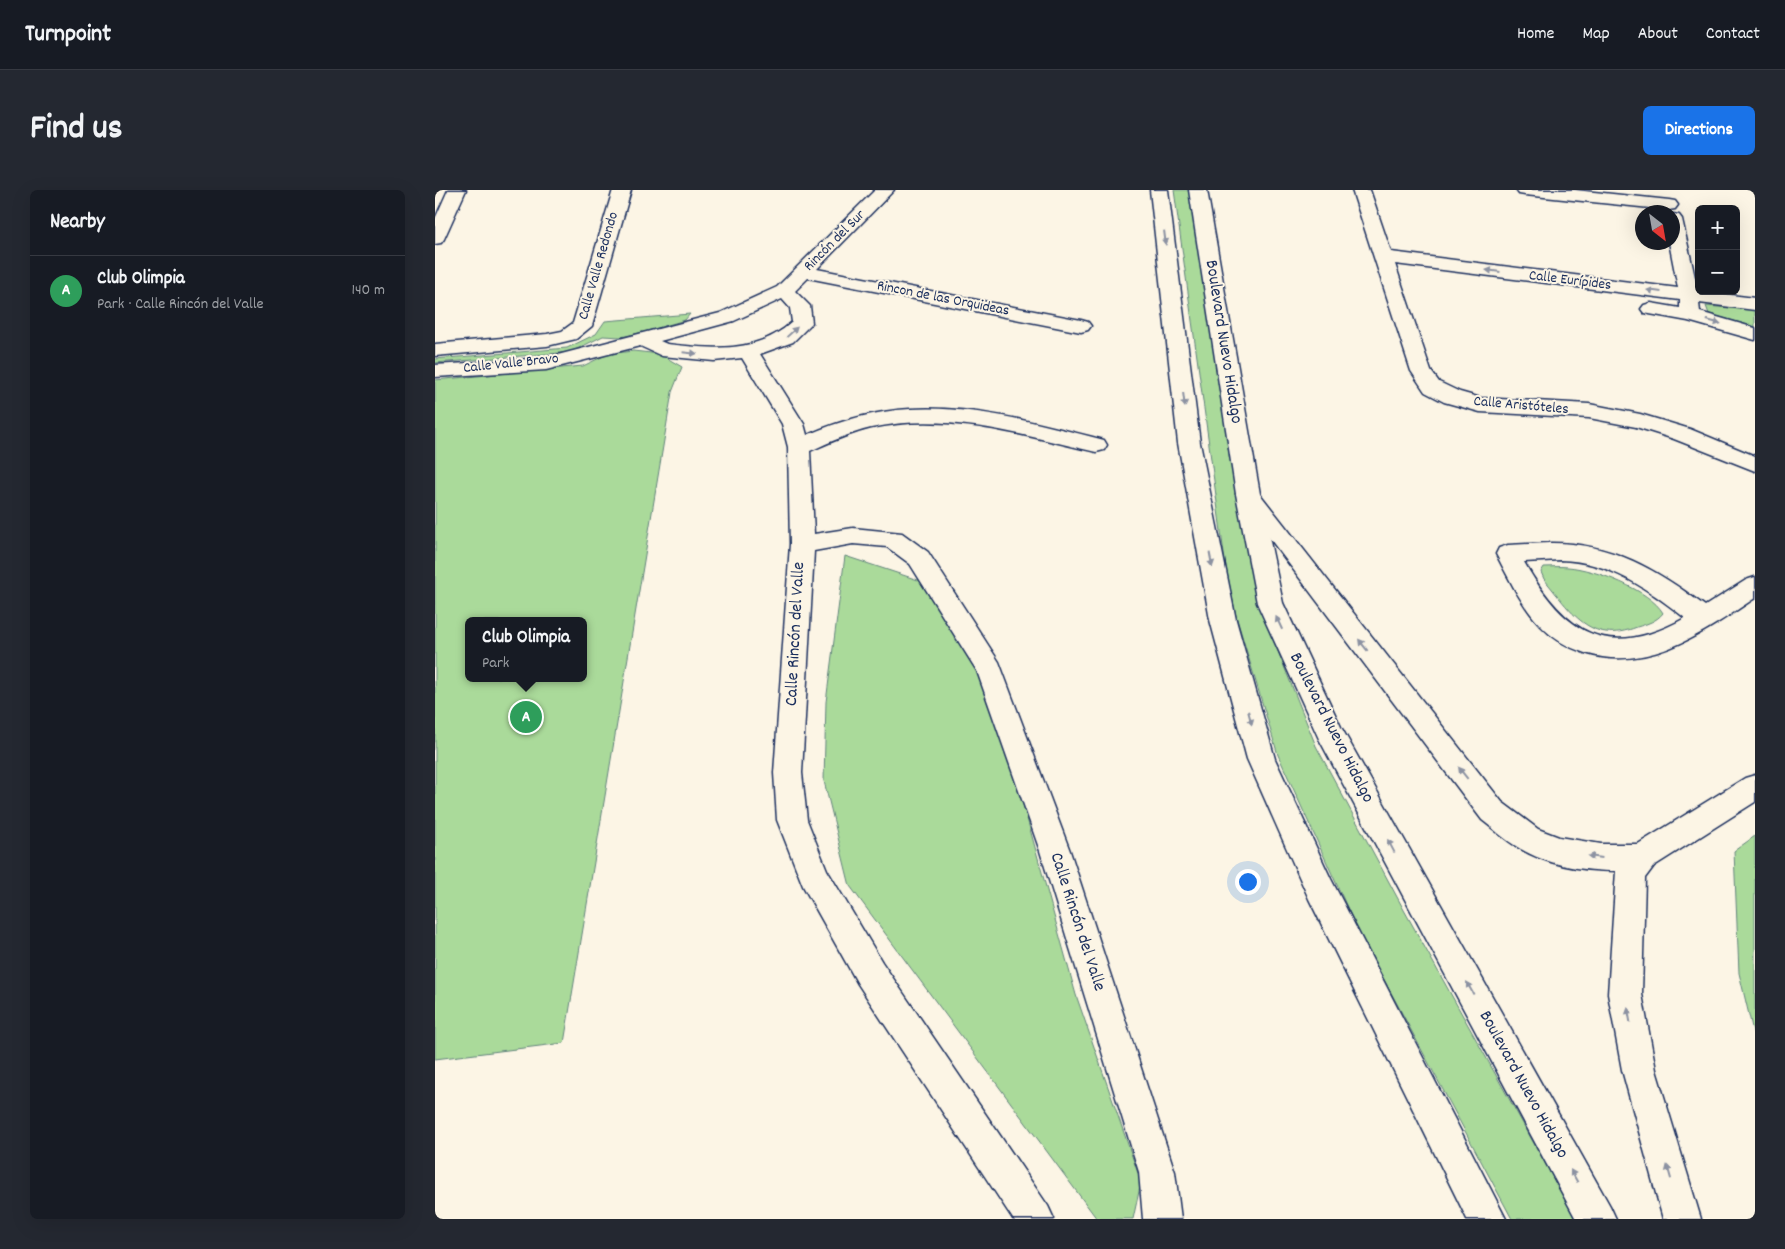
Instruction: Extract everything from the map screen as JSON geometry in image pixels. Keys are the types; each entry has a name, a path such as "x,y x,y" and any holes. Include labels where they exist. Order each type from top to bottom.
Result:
{"street":[{"path":"435,239 457,190"},
{"name":"Calle Valle Redondo","path":"569,335 582,326 621,190"},
{"name":"Rincón del Sur","path":"727,317 784,291 885,190"},
{"path":"1159,190 1189,443 1223,620 1261,759 1320,889 1487,1219"},
{"name":"Boulevard Nuevo Hidalgo","path":"1199,190 1248,494 1270,604 1329,731 1597,1219"},
{"name":"Calle Aristóteles","path":"1361,190 1421,371 1432,387 1452,397 1479,405 1589,411 1640,421 1682,434 1755,464"},
{"path":"1525,190 1653,205"},
{"path":"1679,250 1689,296 1690,316"},
{"name":"Calle Eurípides","path":"1387,266 1755,304"},
{"name":"Calle Eurípides","path":"1387,266 1690,316 1755,334"},
{"name":"Rincon de las Orquideas","path":"805,272 1081,326"},
{"path":"644,340 662,350 714,356 748,351 787,338 803,323 801,306 784,291"},
{"name":"Calle Valle Bravo","path":"435,371 547,364 727,317"},
{"name":"Calle Valle Bravo","path":"435,350 547,340 569,335"},
{"path":"748,351 793,424 799,447 801,544"},
{"path":"799,447 847,427 882,418 927,414 971,418 1096,445"},
{"path":"1248,494 1492,811 1532,840 1573,854 1615,859 1643,857"},
{"name":"Calle Rincón del Valle","path":"1035,1219 870,973 814,876 792,820 788,773 801,544 853,536 893,539 919,558 990,669 1055,851 1157,1172 1162,1219"},
{"path":"1703,618 1669,592 1631,570 1588,553 1540,552 1508,554 1521,578 1549,618 1575,640 1605,649 1638,648 1671,637 1703,618 1755,586"},
{"path":"1682,1219 1639,1070 1625,994 1630,875 1643,857 1755,787"}],"green space":[{"path":"1174,190 1191,190 1263,614 1316,746 1404,910 1576,1219 1512,1219 1357,929 1278,755 1236,616 1226,568"},
{"path":"1706,306 1755,310 1755,327 1709,314"},
{"path":"690,314 685,320 644,332 621,337 603,336 571,352 435,363 435,359 567,348 596,334 605,321"},
{"path":"633,351 660,354 682,367 672,392 564,1043 435,1059 435,380 583,366 608,354"},
{"path":"845,556 924,582 993,696 1076,995 1141,1182 1133,1219 1097,1219 850,886 824,781 826,702"},
{"path":"1544,567 1579,569 1606,576 1646,596 1663,613 1651,622 1620,632 1606,632 1594,629 1583,622 1563,603 1544,579 1541,572"},
{"path":"1755,836 1755,1040 1739,973 1734,851"}],"place":[{"name":"Club Olimpia","path":"526,717"}]}
